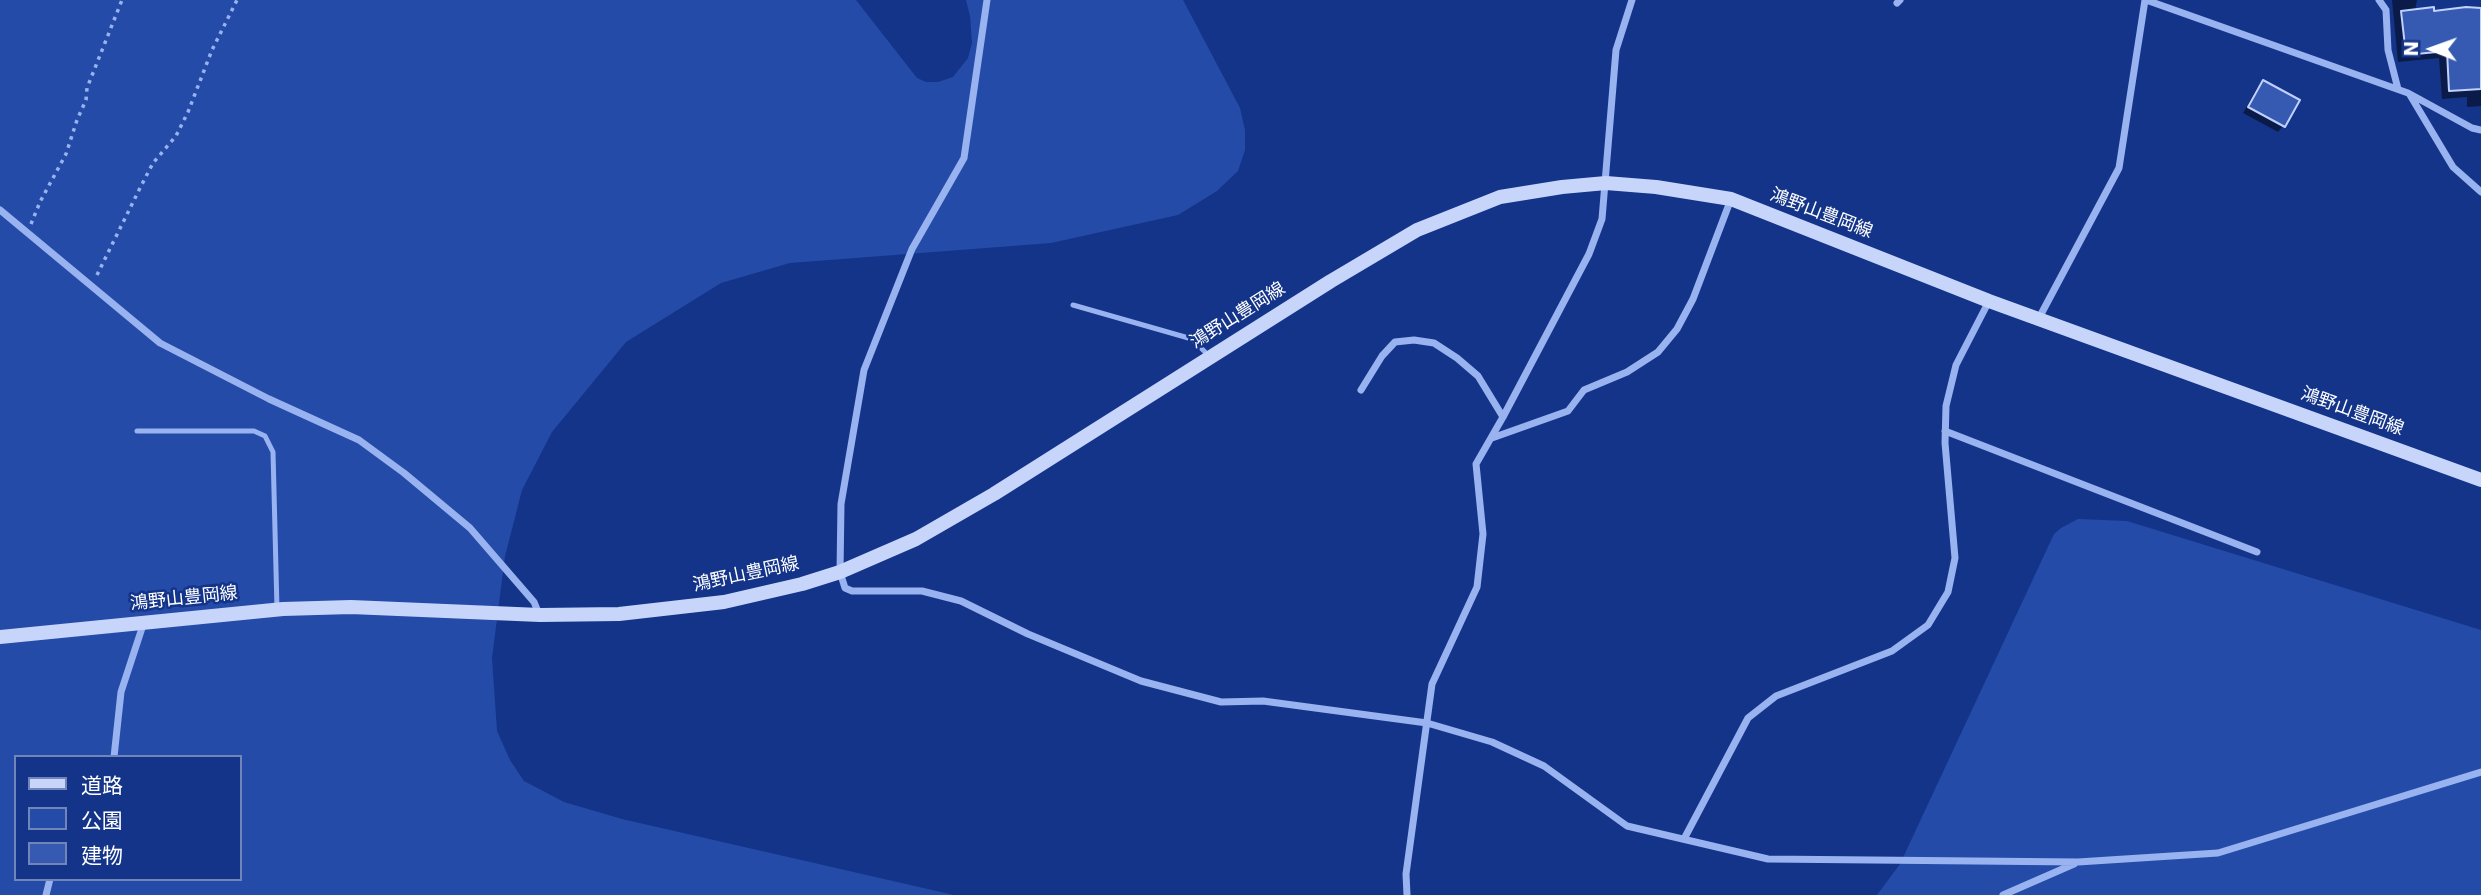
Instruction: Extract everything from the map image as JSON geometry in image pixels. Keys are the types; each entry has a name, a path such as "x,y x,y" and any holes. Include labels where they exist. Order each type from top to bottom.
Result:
{"main road":[{"name":"鴻野山豊岡線","path":"0,637 277,609 351,607 540,615 619,614 753,597 840,572 916,539 972,507 1378,252 1434,221 1500,197 1606,183 1656,187 1731,199 2039,319 2481,480"}],"street":[{"path":"987,0 964,158 912,249 864,370 841,504 840,572 845,588 852,591 922,591 961,601 1028,634 1154,685 1221,702 1263,701 1427,723 1492,742 1544,766 1627,826 1768,859 2078,862 2218,853 2481,772"},
{"path":"1406,895 1406,874 1432,684 1477,587 1483,534 1476,464 1589,254 1602,219 1616,50 1632,0"},
{"path":"2039,319 2119,168 2146,0 2398,89 2472,128 2481,130"},
{"path":"2380,0 2386,10 2388,50 2398,89"},
{"path":"2408,93 2453,167 2481,192"},
{"path":"1491,438 1568,411 1584,390 1627,372 1658,352 1677,329 1693,299 1731,199"},
{"path":"0,209 160,343 359,440 404,473 470,528 534,602 540,615"},
{"path":"1684,839 1748,718 1776,696 1892,651 1928,625 1948,592 1955,558 1945,431 1946,407 1956,365 1989,300"},
{"path":"1361,390 1382,356 1395,342 1414,340 1434,344 1457,358 1478,376 1503,417"},
{"path":"1945,431 2257,552"},
{"path":"114,755 121,692 144,622"},
{"path":"2003,895 2078,862"}],"lane":[{"path":"1073,305 1192,339 1210,357"},
{"path":"137,431 254,430 265,436 273,452 277,609"}],"path":[{"path":"28,233 40,202 66,154 86,100 87,88 122,0"},
{"path":"91,286 153,163 176,136 212,50 237,0"}],"green space":[{"path":"0,0 856,0 917,78 926,82 938,82 953,77 968,58 972,43 966,0 1183,0 1240,108 1245,130 1245,150 1238,171 1217,191 1178,215 1051,243 790,263 721,283 626,342 552,432 522,490 505,556 492,658 497,731 510,760 524,781 564,802 622,819 954,895 0,895"},
{"path":"2078,519 2127,521 2481,630 2481,895 1877,895 1900,864 2054,534"}],"building":[{"path":"2434,7 2434,11 2481,8 2481,89 2449,91 2447,51 2406,55 2401,11"},
{"path":"2263,80 2300,100 2285,127 2248,107"}]}
